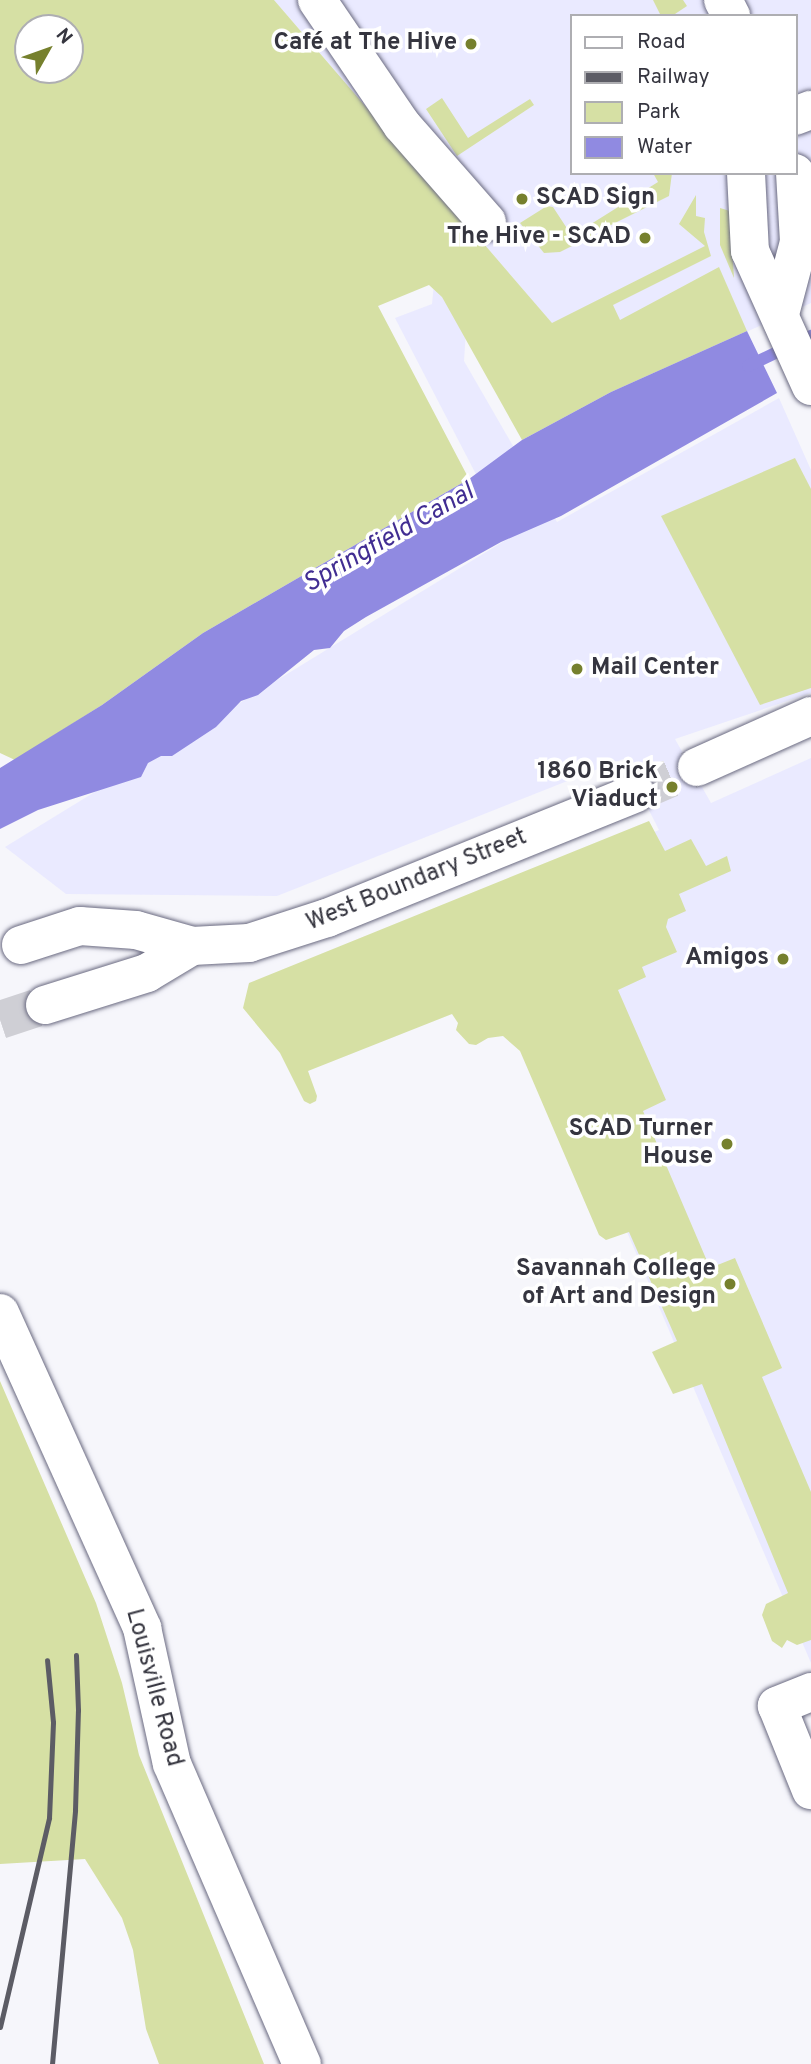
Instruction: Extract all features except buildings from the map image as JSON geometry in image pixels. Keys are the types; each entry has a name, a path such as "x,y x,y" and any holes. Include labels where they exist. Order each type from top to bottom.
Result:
{"street":[{"path":"317,0 402,125 487,222"},
{"path":"746,175 750,251 810,384"},
{"path":"780,314 799,242 795,175"},
{"path":"697,767 811,716"},
{"name":"West Boundary Street","path":"21,945 80,926 136,930 192,946 249,943 310,925 636,793"},
{"name":"West Boundary Street","path":"45,1006 147,974 192,946"},
{"name":"Louisville Road","path":"0,1313 142,1628 172,1764 302,2064"},
{"path":"811,1692 777,1706 811,1790"}],"shaded area":[{"name":"The Hive - SCAD","path":"274,0 811,0 811,303 611,392"},
{"name":"Savannah College of Art and Design","path":"441,207 472,239 464,361 557,522 779,398 811,470 811,693 675,739 711,803 811,758 811,1663 487,904 659,830 623,759 277,896 66,894 5,847 509,538 395,318 432,304"}],"green space":[{"path":"0,0 274,0 552,323 705,246 679,224 696,195 696,216 705,218 704,232 711,256 613,305 620,320 719,267 747,331 611,392 522,440 442,297 429,285 378,306 469,479 203,633 102,705 15,760 0,753"},
{"path":"653,0 683,0 687,6 675,14 660,14"},
{"path":"442,98 468,138 530,99 534,105 457,156 426,109"},
{"path":"654,175 672,175 669,196 597,232 591,224 658,182"},
{"path":"547,206 553,207 572,236 586,227 592,236 560,252 544,253 520,223"},
{"path":"720,208 730,211 734,278 720,245"},
{"path":"795,458 811,489 811,688 760,705 661,516"},
{"path":"649,821 665,851 691,839 706,866 727,856 731,871 679,894 686,911 668,919 666,927 677,952 642,967 646,977 618,990 666,1100 643,1111 710,1268 735,1258 782,1368 762,1377 811,1492 811,1640 797,1645 787,1640 782,1648 772,1641 762,1615 766,1604 788,1593 702,1384 673,1394 652,1352 677,1341 629,1232 606,1240 599,1235 520,1051 503,1036 488,1038 476,1045 469,1044 456,1030 458,1023 452,1014 308,1071 317,1096 316,1101 310,1104 304,1101 280,1053 243,1008 249,983"},
{"path":"0,1381 96,1603 122,1683 139,1755 264,2064 159,2064 146,2029 133,1950 122,1918 85,1859 0,1864"}],"water":[{"path":"747,331 777,393 561,516 501,542 366,617 344,631 330,648 314,650 258,695 241,701 216,727 172,756 161,756 148,763 141,777 38,810 0,829 0,768 102,705 203,633 469,479 522,440 611,392"}],"waterway":[{"name":"Springfield Canal","path":"748,366 811,336"}],"tunnel":[{"path":"636,793 697,767"},
{"path":"0,1020 45,1005"}],"railway":[{"path":"52,2064 75,1810 78,1710 76,1655"},
{"path":"0,2027 49,1818 53,1722 47,1660"}],"place":[{"name":"Café at The Hive","path":"471,44"},
{"name":"SCAD Sign","path":"522,199"},
{"name":"The Hive - SCAD","path":"645,238"},
{"name":"Mail Center","path":"577,669"},
{"name":"1860 Brick Viaduct","path":"672,787"},
{"name":"Amigos","path":"783,959"},
{"name":"SCAD Turner House","path":"727,1144"},
{"name":"Savannah College of Art and Design","path":"730,1284"}]}
